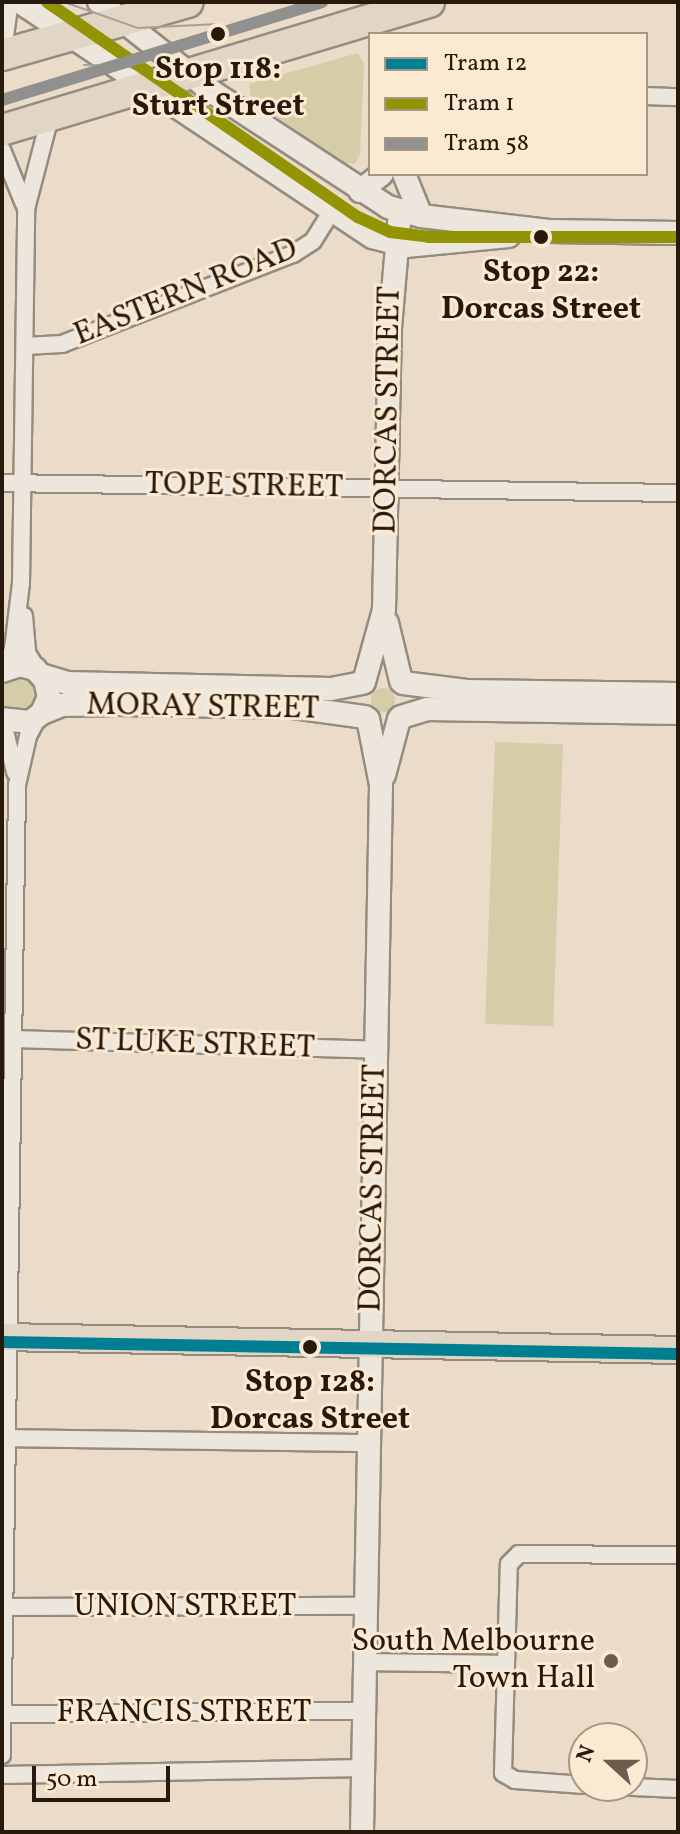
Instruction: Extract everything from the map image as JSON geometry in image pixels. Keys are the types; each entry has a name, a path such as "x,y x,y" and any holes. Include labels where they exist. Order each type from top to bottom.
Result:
{"highway":[{"path":"2,55 188,2"},
{"path":"2,130 147,88 386,26 429,2"}],"main road":[{"path":"5,1337 678,1350"}],"street":[{"path":"2,36 7,2"},
{"path":"20,2 331,212 395,245 551,231"},
{"path":"99,2 192,77 360,191 410,214 551,231 678,233"},
{"path":"648,96 678,97"},
{"path":"2,1755 7,1071 13,1039 8,954 17,785 25,744 49,697 26,649 21,583 26,209 50,117"},
{"path":"2,150 26,209"},
{"path":"360,191 379,176"},
{"path":"404,176 410,214"},
{"name":"EASTERN ROAD","path":"25,346 62,344 293,254 313,241 331,212"},
{"name":"DORCAS STREET","path":"364,682 384,610 395,245 410,214"},
{"name":"TOPE STREET","path":"2,483 678,493"},
{"path":"3,670 13,649 21,583"},
{"name":"DORCAS STREET","path":"384,610 402,682"},
{"name":"MORAY STREET","path":"3,670 20,665 67,683 323,689 364,682"},
{"path":"678,694 466,691 402,682 385,674 364,682 357,698 366,718 383,724 427,709 678,713"},
{"path":"400,718 408,703 402,682"},
{"name":"MORAY STREET","path":"2,719 20,724 62,705 117,704 293,707 366,718"},
{"name":"DORCAS STREET","path":"362,1832 381,785 366,718"},
{"name":"DORCAS STREET","path":"381,785 400,718"},
{"path":"2,719 17,785"},
{"name":"ST LUKE STREET","path":"13,1039 377,1050"},
{"path":"6,1438 368,1443"},
{"path":"568,1784 515,1780 503,1773 509,1564 519,1554 678,1555"},
{"name":"UNION STREET","path":"5,1607 366,1606"},
{"path":"365,1662 506,1664"},
{"name":"FRANCIS STREET","path":"3,1714 364,1711"},
{"path":"2,1775 363,1768"},
{"path":"648,1788 678,1789"}],"shaded area":[{"path":"358,53 364,64 360,155 355,164 344,163 251,99 249,84"},
{"path":"19,677 32,682 37,695 32,708 19,713 6,708 1,695 6,682"},
{"path":"383,688 391,692 395,700 391,708 383,712 375,708 371,700 375,692"},
{"path":"495,742 563,744 553,1026 485,1024"}],"tram line":[{"name":"1","path":"47,2 358,217 390,232 428,237 678,237"},
{"path":"64,2 138,28 218,24"},
{"name":"58","path":"2,100 322,2"},
{"path":"84,65 128,66 205,99"},
{"name":"12","path":"2,1342 678,1354"}],"place":[{"name":"Stop 118: Sturt Street","path":"218,34"},
{"name":"Stop 22: Dorcas Street","path":"541,237"},
{"name":"Stop 128: Dorcas Street","path":"310,1347"},
{"name":"South Melbourne Town Hall","path":"611,1661"}]}
